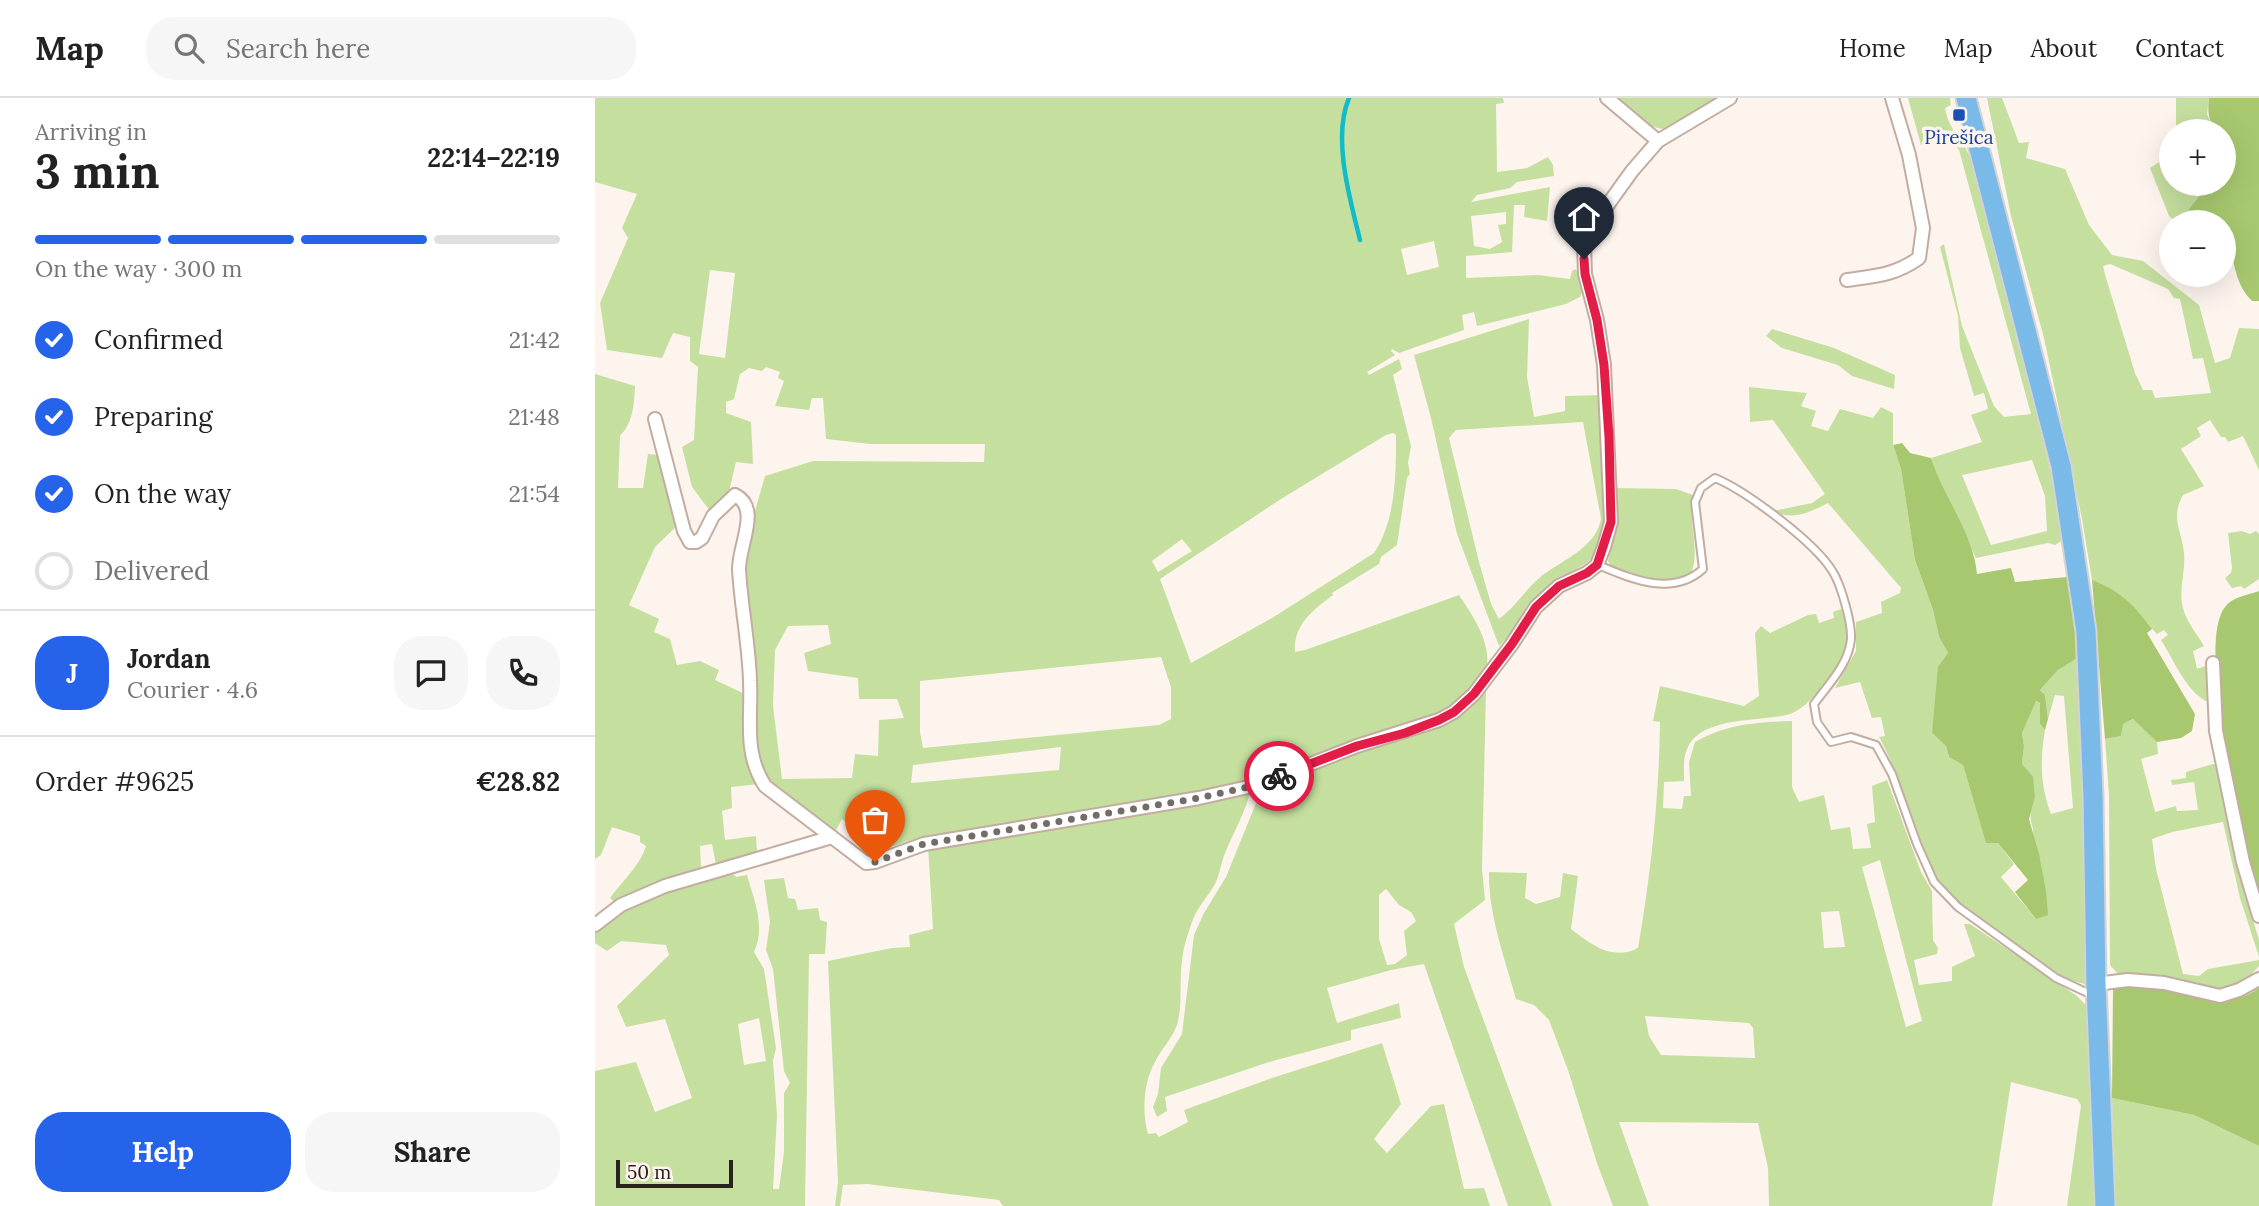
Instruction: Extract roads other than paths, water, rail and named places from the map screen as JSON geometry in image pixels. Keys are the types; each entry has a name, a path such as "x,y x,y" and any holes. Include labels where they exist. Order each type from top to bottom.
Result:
{"main road":[{"path":"1966,98 2061,466 2086,631 2105,1206"}],"street":[{"path":"1607,98 1658,141"},
{"path":"655,419 684,531 690,542 702,538 713,516 736,495 744,500 749,509 740,554 740,569 750,683 748,729 751,758 756,773 765,786 866,863 924,844 1147,807 1257,785 1357,746 1405,733 1454,712 1474,694 1536,607 1559,586 1587,573 1597,565 1611,522 1609,437 1604,365 1597,320 1585,274 1584,244 1624,181 1658,141 1730,98"},
{"path":"1847,280 1882,276 1902,270 1919,258 1923,228 1909,155 1892,98"},
{"path":"2213,663 2216,731 2242,862 2259,916"},
{"path":"595,925 621,905 665,886 832,837"},
{"path":"2096,991 2128,980 2164,983 2220,996 2259,979"}],"lane":[{"path":"1597,565 1629,577 1672,585 1693,577 1703,569 1695,502 1701,488 1715,478 1762,506 1810,546 1833,572 1847,610 1851,639 1844,663 1814,704 1817,722 1831,742 1851,737 1876,745 1892,774 1934,882 1958,907 2056,978 2096,991"}],"waterway":[{"path":"1349,98 1344,114 1342,150 1360,240"}],"place":[{"name":"Pirešica","path":"1959,115"}]}
